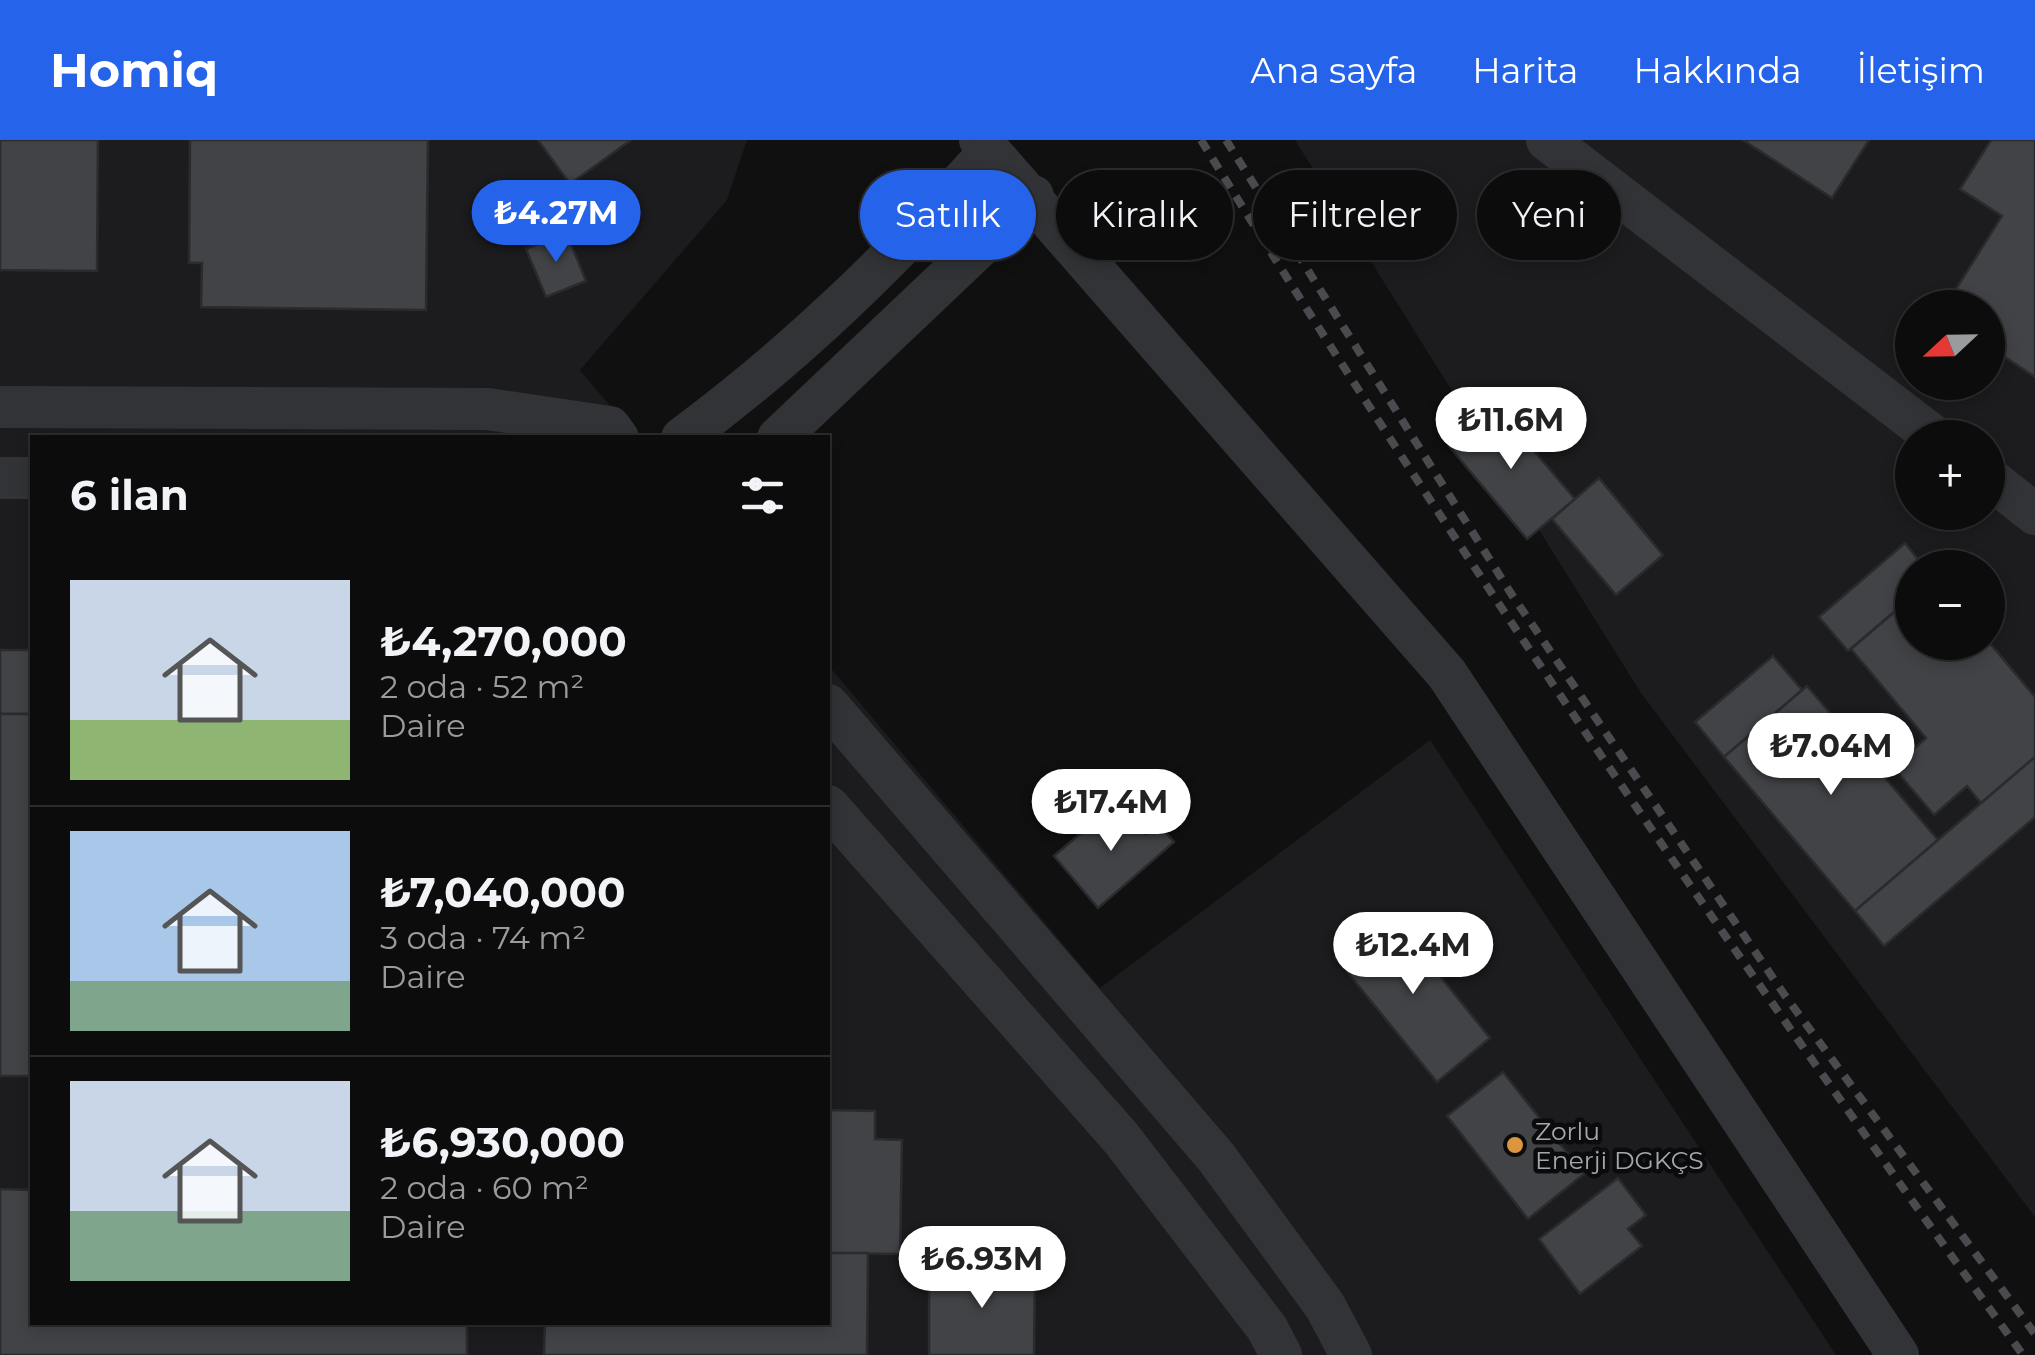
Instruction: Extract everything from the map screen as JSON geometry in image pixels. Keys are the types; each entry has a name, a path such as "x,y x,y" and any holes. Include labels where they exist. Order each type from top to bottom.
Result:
{"street":[{"path":"1546,140 1912,420"},
{"path":"686,435 772,370 902,250 984,146 1008,170"},
{"path":"1036,199 1447,674 1898,1355"},
{"path":"781,435 966,260"},
{"path":"0,407 488,409 610,427 616,435"},
{"path":"0,478 30,478"},
{"path":"2005,490 2035,514"},
{"path":"830,707 1216,1157 1325,1306 1351,1355"},
{"path":"830,808 1121,1138 1267,1328 1281,1355"}],"shaded area":[{"path":"0,140 747,140 727,200 580,370 634,435 30,435 30,1325 830,1325 830,667 1100,988 1430,740 1836,1355 0,1355"},
{"path":"1295,140 2035,140 2035,1217 1641,693 1370,260 1457,260 1457,170 1314,170"}],"building":[{"path":"0,140 98,140 97,271 0,270"},
{"path":"190,140 428,140 426,310 201,307 202,263 189,263"},
{"path":"538,140 631,140 570,184"},
{"path":"1743,140 1869,140 1832,198"},
{"path":"1991,140 2035,140 2035,377 2005,357 2005,290 1955,290 2002,216 1960,189"},
{"path":"566,232 586,281 546,297 526,249"},
{"path":"1495,405 1575,499 1527,539 1448,445"},
{"path":"1599,478 1663,555 1616,595 1552,519"},
{"path":"1895,552 1895,611 1848,651 1819,617"},
{"path":"1895,611 1895,660 2004,660 2035,697 2035,757 1981,803 1967,786 1934,815 1893,767 1926,738 1851,649"},
{"path":"0,650 30,650 30,714 0,714"},
{"path":"1773,656 1802,690 1724,757 1695,722"},
{"path":"1807,686 1938,840 1855,911 1724,757"},
{"path":"0,714 30,714 30,1076 0,1076"},
{"path":"2035,757 2035,817 1884,946 1855,911"},
{"path":"1118,802 1146,834 1158,824 1174,842 1098,908 1054,856"},
{"path":"1389,913 1490,1038 1437,1082 1335,957"},
{"name":"Zorlu Enerji DGKÇS","path":"1503,1072 1584,1174 1528,1219 1447,1116"},
{"path":"830,1110 875,1111 875,1139 902,1140 900,1254 830,1253"},
{"path":"1618,1178 1646,1215 1628,1229 1642,1246 1580,1294 1539,1239"},
{"path":"0,1189 30,1190 30,1325 467,1325 467,1355 0,1355"},
{"path":"830,1253 868,1253 867,1355 544,1355 545,1325 830,1325"},
{"path":"929,1266 1035,1267 1034,1355 929,1355"}],"railway":[{"path":"1201,140 1498,603 1810,1056 2023,1355"},
{"path":"1226,140 1512,595 1786,997 2035,1334"}],"place":[{"name":"Zorlu Enerji DGKÇS","path":"1515,1145"}]}
